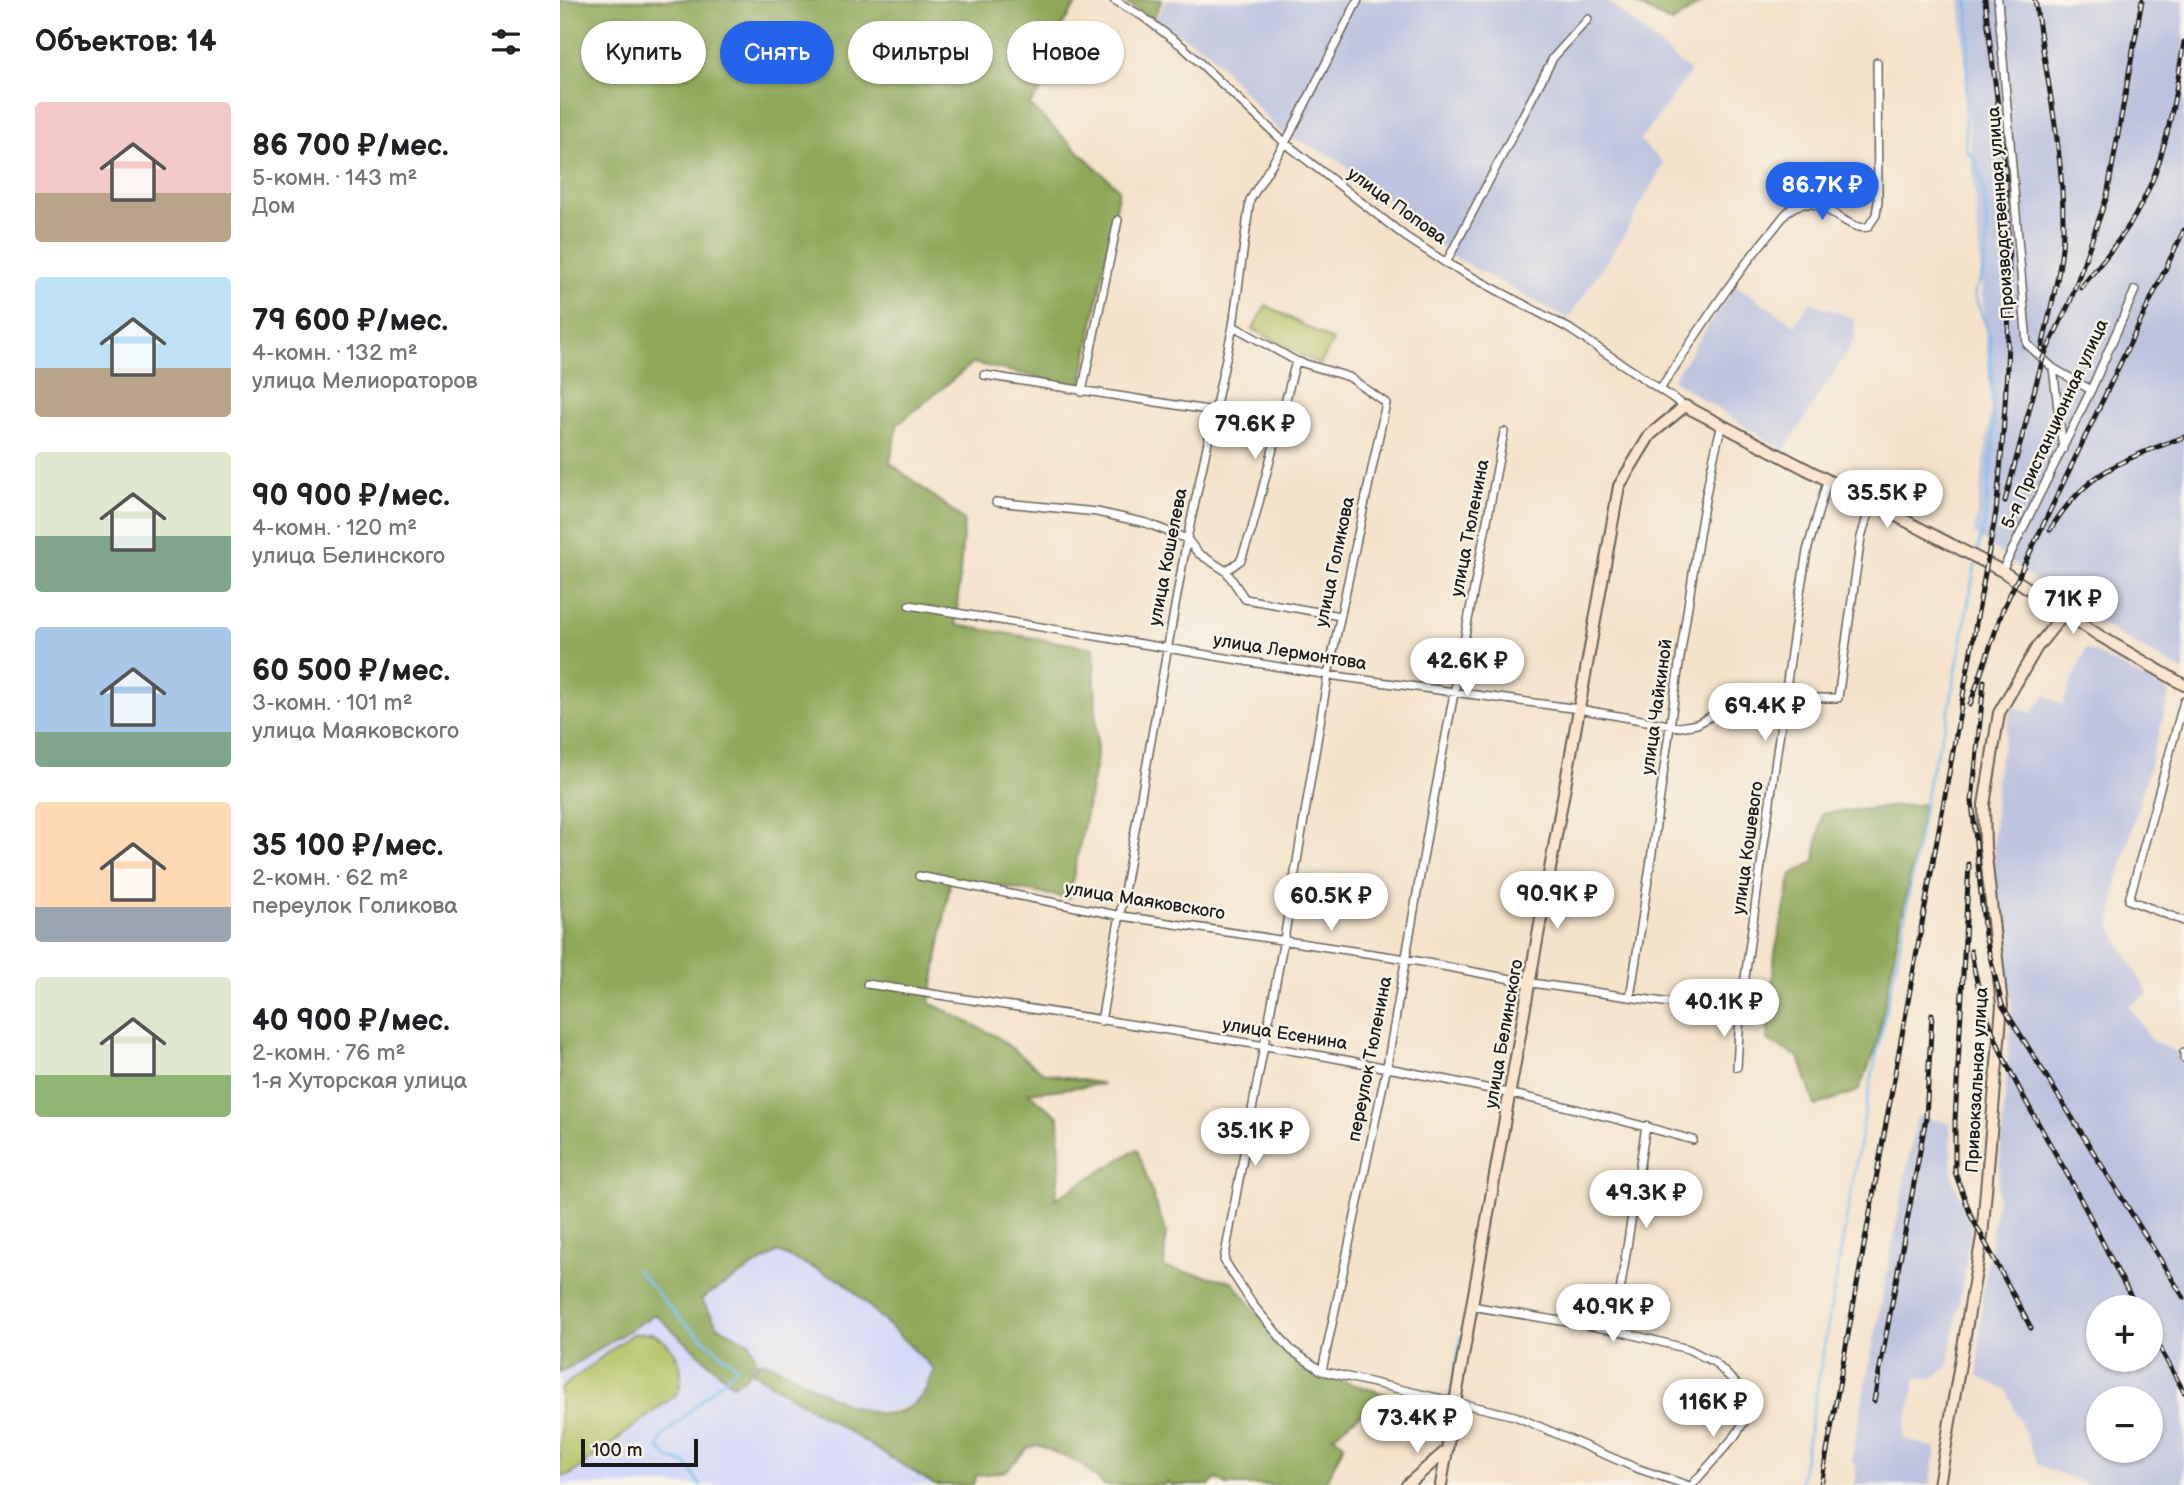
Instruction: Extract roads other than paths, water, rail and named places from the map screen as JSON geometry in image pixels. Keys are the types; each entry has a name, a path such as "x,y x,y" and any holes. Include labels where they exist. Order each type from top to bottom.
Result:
{"street":[{"name":"улица Попова","path":"1114,0 1142,16 1182,46 1285,143 1406,237 1446,263 1567,328 1685,405"},
{"name":"улица Кошелева","path":"1101,1021 1122,916 1187,539 1233,326 1250,200 1285,143 1358,0"},
{"name":"Производственная улица","path":"1998,0 2019,215 2023,318 2027,344 2053,368 2091,390"},
{"path":"1446,263 1553,58 1588,19"},
{"path":"1660,389 1747,261 1793,207 1826,207 1860,228 1868,227 1874,220 1878,201 1877,62"},
{"path":"1082,392 1118,220"},
{"name":"5-я Пристанционная улица","path":"2003,571 2091,390 2135,290"},
{"name":"улица Голикова","path":"1233,326 1296,361 1349,377 1386,402 1328,675 1284,939 1224,1260 1253,1305 1291,1350 1322,1371"},
{"path":"1226,571 1241,560 1252,528 1296,361"},
{"path":"2053,368 2063,449"},
{"path":"984,375 1213,411"},
{"path":"1685,405 1827,482 2003,571 2100,636 2184,685"},
{"name":"улица Белинского","path":"1441,1485 1619,486 1650,435 1685,405"},
{"name":"улица Чайкиной","path":"1630,997 1653,859 1669,723 1710,466 1722,424"},
{"name":"улица Тюленина","path":"1406,959 1504,432"},
{"name":"улица Кошевого","path":"1737,1067 1740,1013 1807,551 1827,482"},
{"path":"996,502 1097,512 1146,523 1187,539 1198,553 1226,571 1245,598 1340,616"},
{"name":"улица Лермонтова","path":"909,605 1328,675 1579,709 1680,727 1698,724 1744,698 1838,698 1861,537 1871,504"},
{"name":"Привокзальная улица","path":"1939,1485 1982,1237 2002,1005 1985,847 1984,805 1999,713 2037,647 2066,611"},
{"path":"2184,701 2129,900 2184,921"},
{"name":"улица Маяковского","path":"919,876 1122,916 1284,939 1532,983 1740,1013"},
{"name":"переулок Тюленина","path":"1322,1371 1387,1066 1406,959"},
{"name":"улица Есенина","path":"867,984 1387,1066 1511,1093 1693,1140"},
{"path":"2184,1052 2184,1058"},
{"path":"1614,1330 1646,1126"},
{"path":"1322,1371 1516,1416 1636,1468 1690,1485 1735,1436 1754,1406 1750,1397 1704,1355 1614,1330 1471,1307"},
{"path":"1407,1485 1447,1450"}],"waterway":[{"path":"1968,0 1966,149 1974,158 1979,171 1986,219 1984,267 1974,294 1990,336 1994,436 1985,518 1977,554"},
{"path":"1800,1485 1867,1100 1902,935 1930,774 1948,716 1976,561"},
{"path":"637,1270 682,1321 737,1367 661,1438 659,1448 669,1458 687,1464 700,1485"},
{"path":"1441,1450 1461,1336"},
{"path":"1436,1485 1439,1460"}],"railway":[{"path":"1821,1485 1996,512 2008,357 2009,280 2003,152 1985,0"},
{"path":"2035,0 2054,114 2063,200 2061,259 2042,350"},
{"path":"2005,501 2043,358 2070,302 2107,196 2142,0"},
{"path":"2081,288 2124,233 2147,194 2168,130 2184,42"},
{"path":"1970,705 2003,609 2184,230"},
{"path":"2050,530 2064,510 2092,481 2124,461 2184,437"},
{"path":"1984,681 1972,801 1985,936 2002,1005 2184,1298"},
{"path":"1969,864 1955,1121 1955,1172 1971,1216 2031,1328"},
{"path":"1971,951 1985,1009 2006,1062 2130,1295"},
{"path":"1874,1401 1926,1118 1932,1014"},
{"path":"2163,1354 2184,1392"}]}
